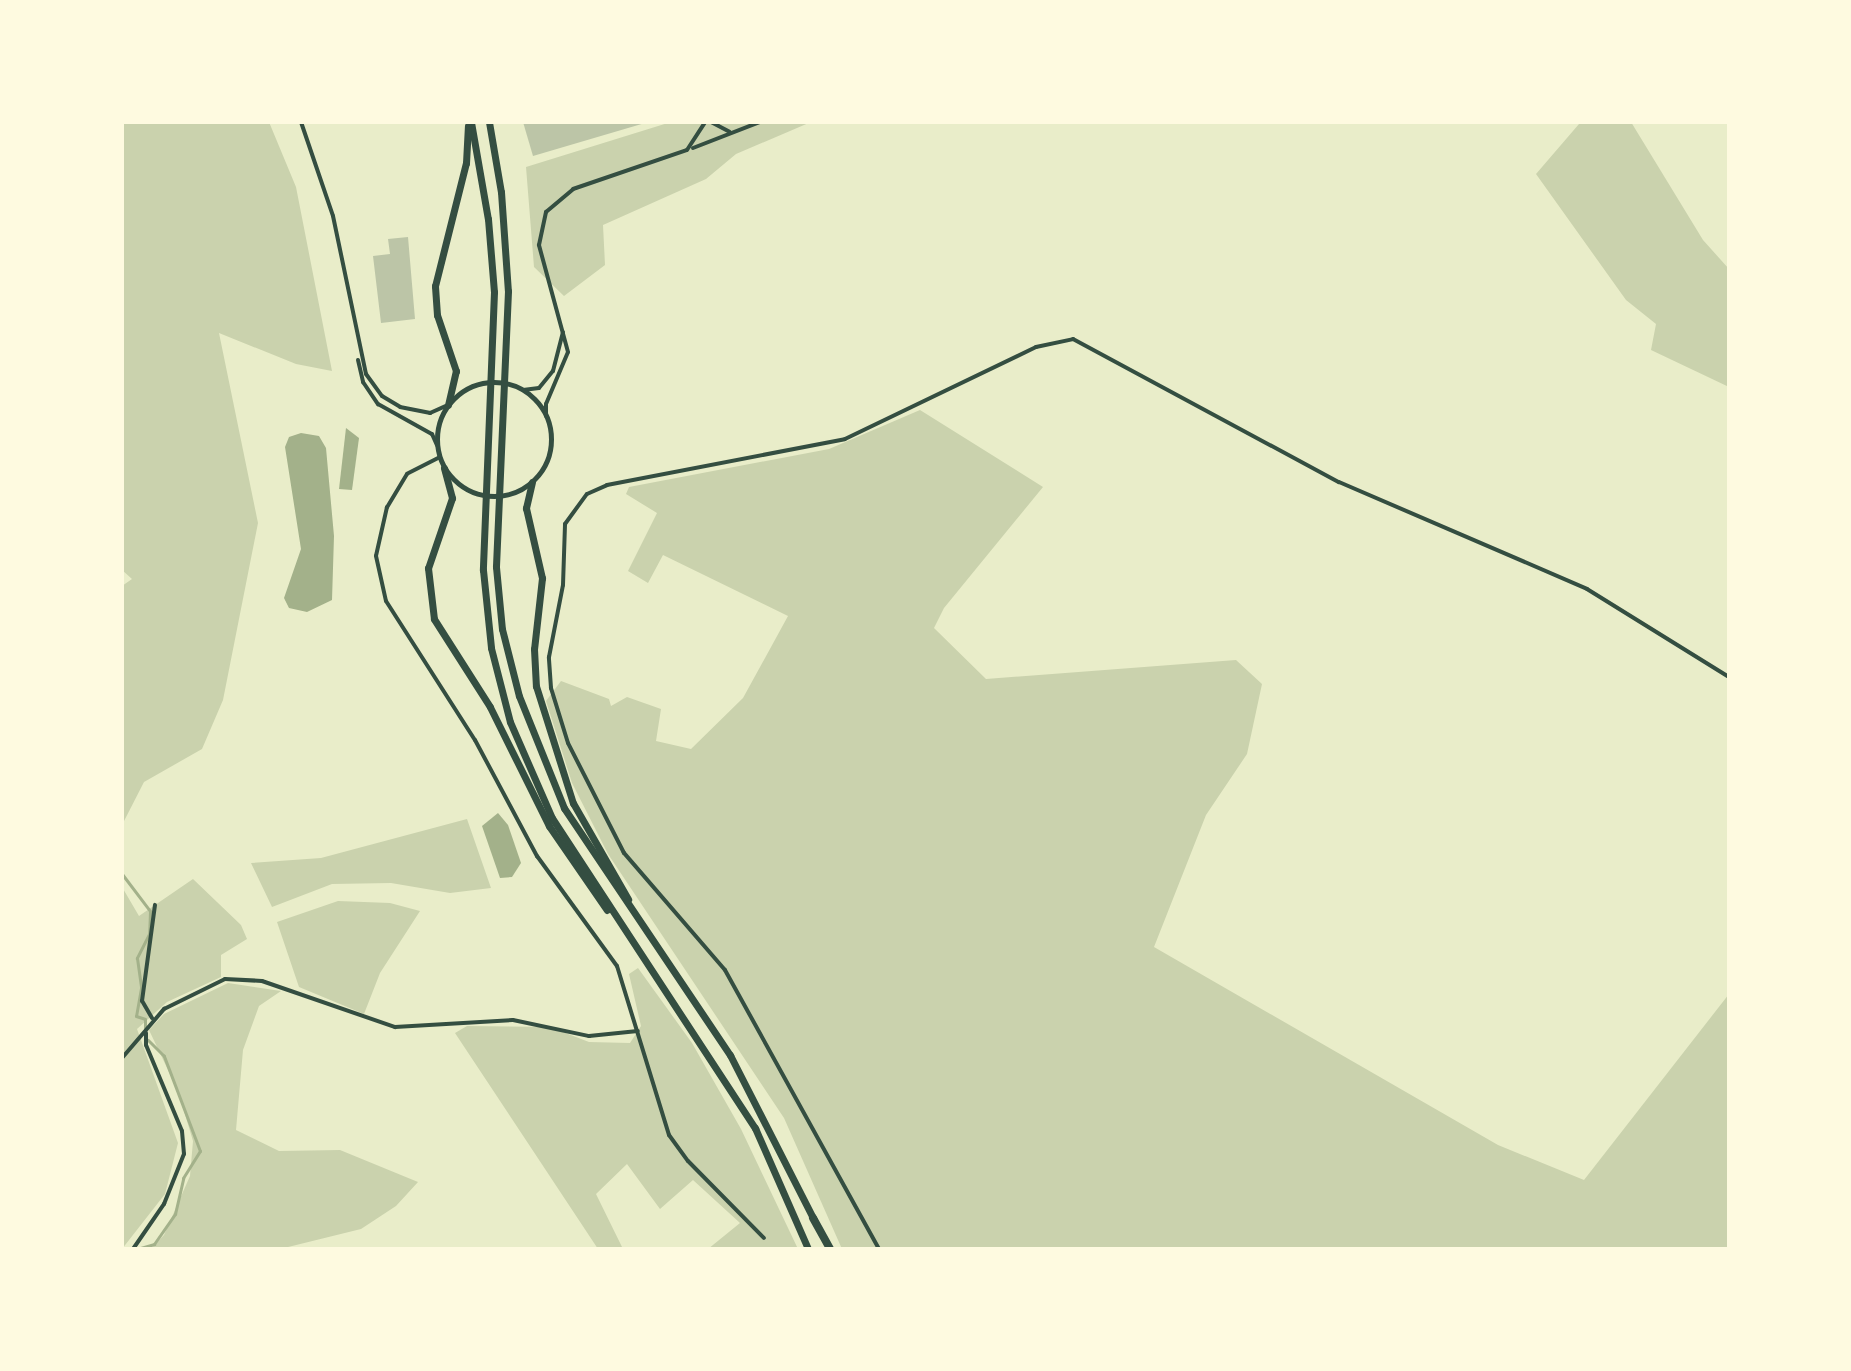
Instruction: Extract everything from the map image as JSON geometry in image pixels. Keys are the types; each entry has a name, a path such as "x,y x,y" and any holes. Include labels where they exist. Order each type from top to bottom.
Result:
{"highway":[{"path":"469,122 491,243 493,358 483,517 489,631 516,738 552,818 755,1128 808,1249"},
{"path":"448,405 456,371 437,315 435,286 464,176 469,122"},
{"path":"489,122 506,242 506,359 495,518 502,629 537,748 573,822 748,1085 828,1249"},
{"path":"444,468 452,498 428,568 434,619 490,707 559,843 647,963"},
{"path":"532,482 526,508 542,578 534,649 540,702 573,803 658,950"}],"street":[{"path":"301,122 333,216 360,376 373,398 388,412 432,434 444,468 464,488 487,496 511,494 532,482 550,451 547,400 567,360 563,325 539,245 546,212 573,189 760,122"},
{"path":"687,150 699,139 708,122 730,132"},
{"path":"358,350 370,381 388,401 425,413 448,405 482,383 523,390 539,388 553,371 563,325"},
{"path":"879,1249 725,970 624,853 568,743 549,668 563,585 564,533 573,508 607,485 845,439 1036,347 1073,339 1339,482 1587,589 1729,677"},
{"path":"523,390 546,416"},
{"path":"437,445 448,405"},
{"path":"440,457 413,470 392,495 377,543 382,589 480,748 537,856 610,954 638,1031 669,1135 688,1161 764,1238"},
{"path":"153,1018 142,1001 155,905"},
{"path":"122,1058 146,1031 153,1018 207,984 236,979 262,981 395,1027 513,1020 589,1036 638,1031"},
{"path":"133,1249 164,1204 184,1154 182,1131 146,1045 146,1031"}],"shaded area":[{"path":"122,122 269,122 296,187 332,371 296,364 219,333 258,523 223,700 202,749 144,782 122,825 122,586 132,579 122,570"},
{"path":"671,122 811,122 736,154 706,179 603,225 605,265 564,296 534,267 526,167"},
{"path":"1631,122 1703,240 1729,269 1729,387 1651,350 1656,324 1626,300 1536,174 1579,124"},
{"path":"920,410 1043,487 944,608 934,628 986,679 1236,660 1262,684 1247,754 1206,815 1154,947 1498,1145 1584,1180 1729,994 1729,1249 842,1249 784,1118 608,854 572,783 546,701 561,681 609,699 611,706 627,697 661,709 656,741 691,749 743,698 788,616 663,555 648,583 628,571 657,513 626,494 629,487 829,449"},
{"path":"346,428 359,438 352,490 339,489"},
{"path":"301,433 319,436 326,448 334,536 332,600 307,612 289,608 284,598 301,549 285,447 289,437"},
{"path":"498,813 508,825 521,863 512,877 500,878 482,826"},
{"path":"467,819 491,888 450,893 391,883 332,884 272,907 251,863 321,858"},
{"path":"193,879 241,925 247,939 221,955 221,977 167,1002 137,1029 178,1143 165,1194 122,1249 122,887 139,916"},
{"path":"338,901 390,903 420,911 380,973 364,1014 299,987 277,922"},
{"path":"638,968 692,1043 741,1129 798,1249 708,1249 740,1223 693,1180 660,1209 627,1164 596,1194 623,1249 598,1249 455,1033 467,1026 550,1027 589,1042 630,1043 641,1026 629,974"},
{"path":"228,983 281,991 259,1006 243,1050 236,1130 279,1151 340,1150 418,1182 396,1206 361,1229 280,1249 151,1249 164,1235 190,1176 193,1141 178,1091 149,1030 164,1014"}],"building":[{"path":"523,122 645,122 645,123 533,156"},
{"path":"408,237 415,319 381,323 373,256 390,254 388,239"}],"waterway":[{"path":"122,874 150,911 149,934 137,958 141,988 136,1016 145,1019 145,1029"},
{"path":"137,1249 154,1244 175,1214 183,1178 200,1151 164,1056 148,1040"}]}
